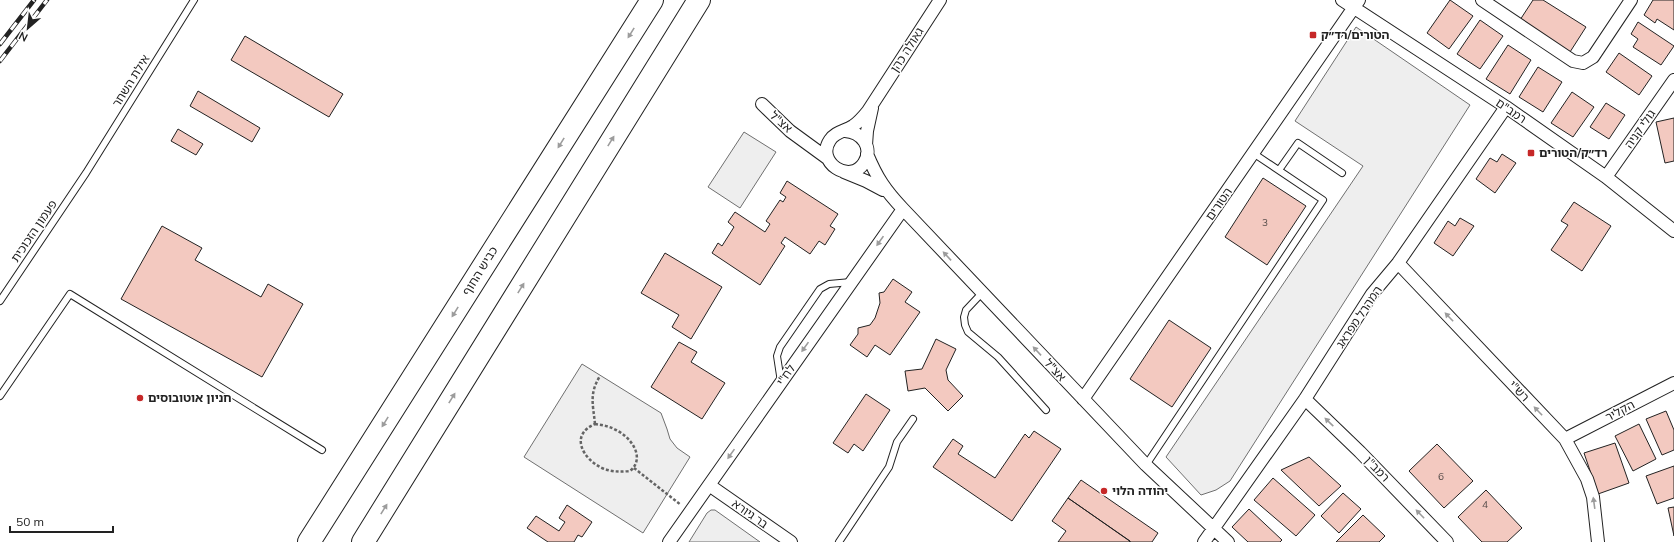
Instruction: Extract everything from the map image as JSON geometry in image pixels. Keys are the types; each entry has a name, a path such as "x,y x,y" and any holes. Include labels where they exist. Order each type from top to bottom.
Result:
{"highway":[{"name":"כביש החוף","path":"309,542 652,0"},
{"path":"363,542 699,0"}],"street":[{"name":"גאולה כהן","path":"845,131 862,119 940,0"},
{"name":"רמב\"ם","path":"1342,0 1357,4 1506,107 1606,177 1674,231"},
{"path":"1482,0 1573,61 1583,63 1593,57 1631,0"},
{"name":"הטורים","path":"1083,399 1357,4"},
{"name":"גולי קניה","path":"1606,177 1674,80"},
{"name":"גאולה כהן","path":"867,149 869,119 875,101"},
{"name":"אצ\"ל","path":"762,104 790,130 827,158"},
{"name":"המהרל מפראג","path":"1204,542 1305,399 1372,294 1398,263 1506,107"},
{"path":"845,131 851,131 863,138 867,149 863,164 858,169 844,172 832,166 827,158 826,148 833,136 845,131"},
{"name":"אצ\"ל","path":"801,139 817,140 833,136"},
{"name":"אצ\"ל","path":"867,149 878,179 887,192 1146,466 1228,542"},
{"name":"אצ\"ל","path":"844,172 887,192"},
{"name":"לח\"י","path":"669,542 903,209"},
{"name":"רש\"י","path":"1398,263 1565,440 1587,478 1593,497 1598,542"},
{"name":"הקליר","path":"1565,440 1674,383"},
{"name":"רמב\"ן","path":"1305,399 1360,452 1448,542"},
{"name":"בר גיורא","path":"709,485 791,542"}],"lane":[{"name":"אילת השחר","path":"86,174 194,0"},
{"path":"1279,170 1298,143 1342,173"},
{"path":"1146,466 1323,200 1254,153"},
{"name":"פעמון הזכוכית","path":"0,301 86,174"},
{"path":"781,382 777,356 780,347 820,289 829,284 851,282"},
{"path":"982,293 966,310 964,317 968,332 998,357 1046,410"},
{"path":"0,396 70,294 322,450"},
{"path":"839,542 889,467 897,442 913,419"}],"path":[{"path":"594,424 592,394 594,385 600,376"},
{"path":"594,424 617,430 634,446 638,456 634,468 630,471 611,471 600,467 586,456 580,444 580,437 588,427 594,424"},
{"path":"634,468 690,512"}],"shaded area":[{"path":"1356,27 1470,105 1230,481 1216,490 1201,495 1166,457 1363,166 1295,121"},
{"path":"744,132 776,152 740,208 708,187"},
{"path":"582,364 661,413 670,439 677,448 690,457 643,533 524,457"},
{"path":"711,510 715,510 760,542 689,542 707,513"}],"building":[{"path":"1450,0 1473,16 1449,49 1427,33"},
{"path":"1533,0 1543,0 1586,27 1570,52 1520,20"},
{"path":"1653,0 1674,0 1674,30 1657,19 1655,23 1644,15"},
{"path":"1480,20 1503,36 1480,69 1457,54"},
{"path":"1638,22 1674,46 1661,65 1633,47 1638,39 1631,34"},
{"path":"245,36 343,94 329,117 231,60"},
{"path":"1508,45 1531,60 1510,94 1486,79"},
{"path":"1619,53 1652,76 1639,95 1606,72"},
{"path":"1538,67 1562,82 1543,112 1519,97"},
{"path":"198,91 260,128 252,142 190,106"},
{"path":"1572,92 1594,107 1573,137 1551,123"},
{"path":"1606,103 1625,115 1609,139 1590,127"},
{"path":"1674,118 1674,161 1665,163 1656,122"},
{"path":"178,129 203,144 196,155 171,141"},
{"path":"1502,154 1516,163 1495,193 1476,179 1490,158 1497,162"},
{"path":"1263,178 1306,206 1267,265 1225,237"},
{"path":"787,181 838,214 830,226 835,229 825,245 819,241 810,254 785,237 781,243 785,246 760,285 712,253 718,243 722,246 734,227 728,222 735,212 765,232 770,224 766,221 780,200 783,202 786,197 780,193"},
{"path":"1574,202 1611,226 1582,271 1551,250 1568,225 1561,221"},
{"path":"1460,218 1474,226 1453,256 1434,243 1448,221 1455,226"},
{"path":"162,226 202,248 195,260 261,297 268,284 303,304 262,377 121,299"},
{"path":"665,253 722,287 691,339 672,327 679,315 641,293"},
{"path":"893,279 912,292 905,302 920,312 890,355 875,345 867,357 850,345 858,334 858,328 870,325 875,318 880,303 879,293 884,292"},
{"path":"1169,320 1211,348 1172,407 1130,379"},
{"path":"936,339 956,349 946,370 948,380 963,396 948,411 925,388 908,391 905,371 922,369"},
{"path":"679,342 697,352 691,362 725,383 702,419 651,387"},
{"path":"866,394 890,410 863,451 854,444 848,453 833,443"},
{"path":"1666,411 1674,430 1674,450 1662,455 1646,419"},
{"path":"1639,424 1656,459 1633,471 1615,436"},
{"path":"1034,431 1061,449 1012,521 933,467 953,439 963,446 958,454 995,478 1025,434 1029,438"},
{"path":"1615,443 1629,483 1598,494 1584,453"},
{"path":"1437,444 1473,481 1444,508 1409,471"},
{"path":"1309,457 1341,486 1319,506 1281,470"},
{"path":"1674,466 1674,498 1657,504 1646,476"},
{"path":"1273,478 1315,515 1296,536 1254,500"},
{"path":"1081,480 1158,533 1152,542 1131,542 1068,498"},
{"path":"1486,490 1522,528 1507,542 1482,542 1458,517"},
{"path":"1343,493 1361,509 1339,533 1321,516"},
{"path":"1068,498 1130,541 1058,542 1066,531 1052,521"},
{"path":"567,505 592,522 582,537 578,535 574,542 548,542 527,528 536,516 559,531 565,522 559,518"},
{"path":"1674,507 1674,536 1668,508"},
{"path":"1249,509 1282,540 1280,542 1248,542 1232,527"},
{"path":"1363,515 1385,536 1379,542 1336,542"}],"railway":[{"path":"0,44 34,0"},
{"path":"0,61 47,0"}],"place":[{"name":"הטורים/רד״ק","path":"1313,35"},
{"name":"רד״ק/הטורים","path":"1531,153"},
{"name":"חניון אוטובוסים","path":"140,398"},
{"name":"יהודה הלוי","path":"1104,491"}]}
